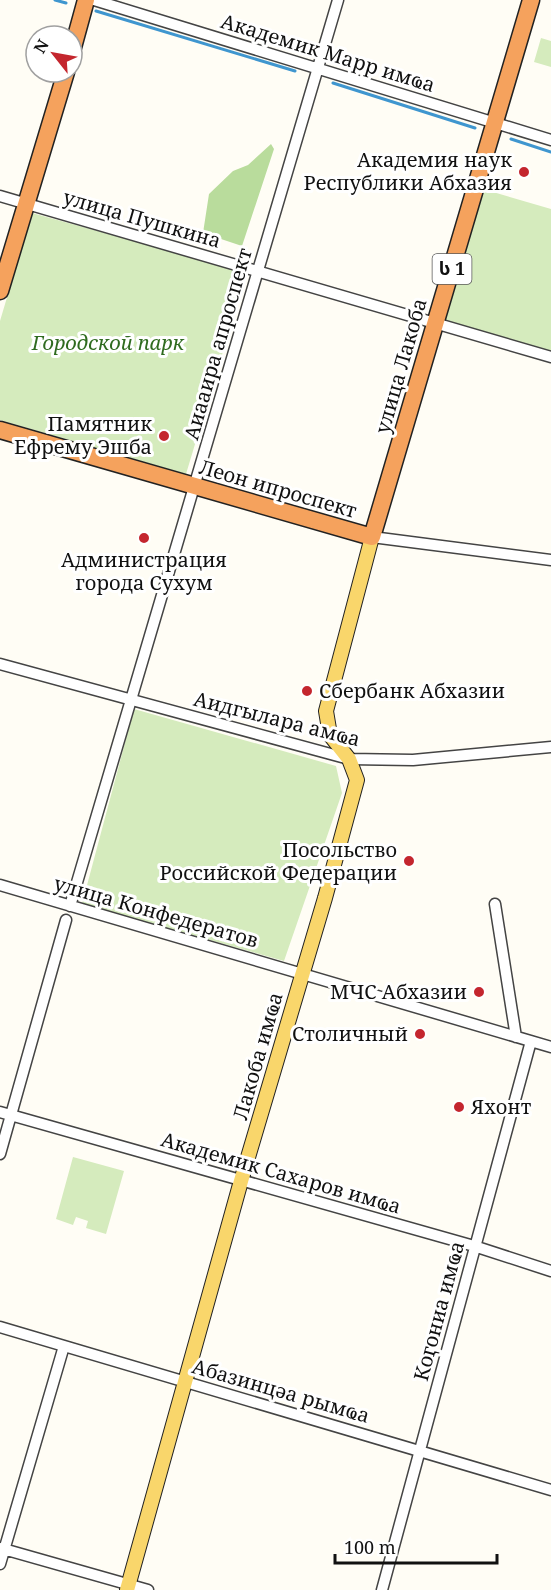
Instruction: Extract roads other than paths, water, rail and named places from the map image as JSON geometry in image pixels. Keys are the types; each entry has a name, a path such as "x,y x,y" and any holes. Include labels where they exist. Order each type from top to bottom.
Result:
{"highway":[{"path":"79,24 86,0"},
{"name":"улица Лакоба","path":"372,537 531,0"},
{"path":"0,291 62,84"},
{"name":"Леон ипроспект","path":"0,430 372,537"}],"main road":[{"name":"Лакоба имҩа","path":"128,1587 357,780 349,759 330,735 326,711 372,537"}],"street":[{"name":"Академик Марр имҩа","path":"94,0 551,140"},
{"name":"Аиааира апроспект","path":"70,906 338,0"},
{"name":"улица Пушкина","path":"0,196 551,357"},
{"name":"Леон ипроспект","path":"372,537 551,560"},
{"name":"Аидгылара амҩа","path":"0,664 349,759 413,760 551,747"},
{"name":"улица Конфедератов","path":"0,885 551,1047"},
{"path":"495,904 516,1037"},
{"path":"0,1154 5,1114 66,920"},
{"name":"Коӷониа имҩа","path":"382,1590 531,1041"},
{"name":"Академик Сахаров имҩа","path":"5,1114 474,1246 551,1270"},
{"name":"Абазинцәа рымҩа","path":"0,1327 551,1490"},
{"path":"0,1564 2,1548 64,1346"},
{"path":"2,1548 128,1587 148,1590"}],"waterway":[{"path":"55,0 66,3"},
{"path":"96,11 295,71"},
{"path":"333,83 475,128"},
{"path":"511,139 551,152"}],"place":[{"name":"Академия наук Республики Абхазия","path":"524,172"},
{"name":"Памятник Ефрему Эшба","path":"164,436"},
{"name":"Администрация города Сухум","path":"144,538"},
{"name":"Сбербанк Абхазии","path":"307,691"},
{"name":"Посольство Российской Федерации","path":"409,861"},
{"name":"МЧС Абхазии","path":"479,992"},
{"name":"Столичный","path":"420,1034"},
{"name":"Яхонт","path":"459,1107"}],"park label":[{"name":"Городской парк","path":"108,343"}]}
